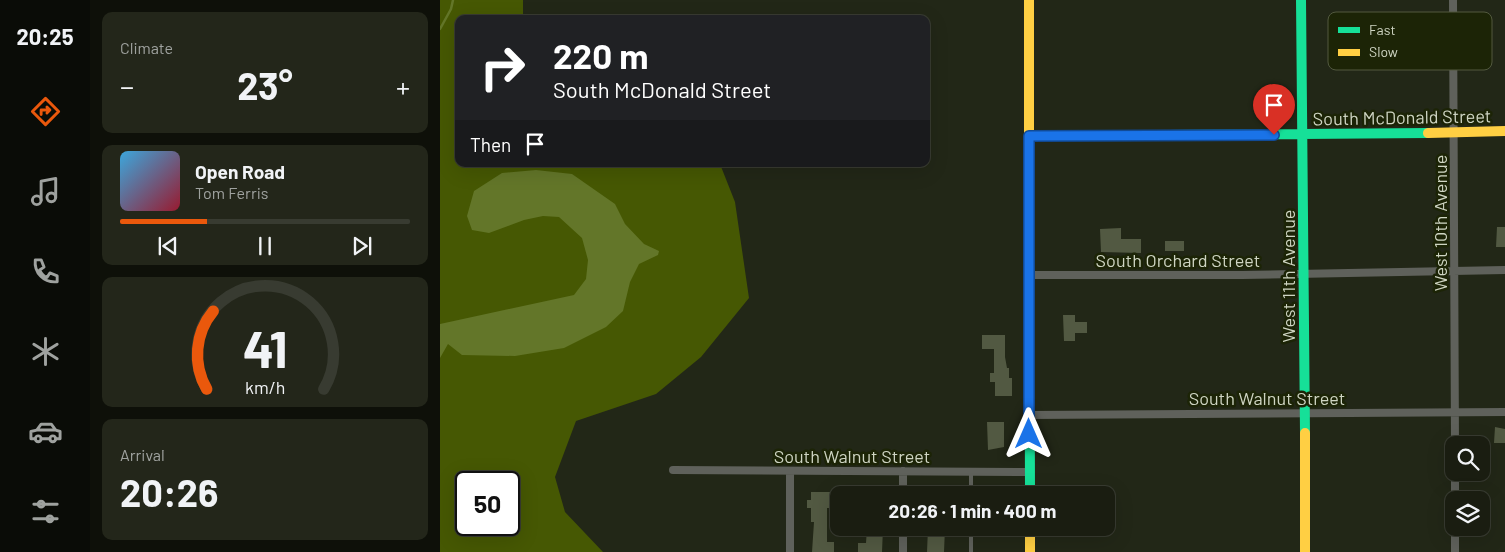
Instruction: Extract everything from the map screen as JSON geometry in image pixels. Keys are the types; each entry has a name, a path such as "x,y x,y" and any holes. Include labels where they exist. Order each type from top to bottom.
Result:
{"street":[{"path":"1029,0 1030,486"},
{"name":"West 11th Avenue","path":"1301,0 1305,274 1305,552"},
{"name":"West 10th Avenue","path":"1454,70 1455,436"},
{"name":"South McDonald Street","path":"1029,136 1302,135 1505,131"},
{"name":"South Orchard Street","path":"1030,275 1305,274 1505,270"},
{"name":"South Walnut Street","path":"1029,415 1505,412"},
{"name":"South Walnut Street","path":"674,470 1029,472"},
{"path":"790,471 790,552"},
{"path":"903,471 903,486"},
{"path":"903,536 903,552"},
{"path":"1030,536 1030,552"},
{"path":"1455,536 1455,552"}],"lane":[{"path":"971,472 971,486"},
{"path":"971,536 971,552"}],"shaded area":[{"path":"440,0 523,0 523,15 455,15 455,167 721,167 735,202 749,298 701,357 656,394 576,421 555,477 565,512 603,552 440,552"},
{"path":"536,170 572,174 615,204 625,224 644,244 659,251 658,255 639,264 630,282 623,311 606,327 564,348 515,356 462,355 448,344 440,358 440,324 574,295 586,279 588,260 582,238 559,217 543,216 524,220 489,233 472,230 467,216 474,191 502,173"}],"building":[{"path":"1497,227 1505,227 1505,247 1496,247"},
{"path":"1121,228 1121,239 1141,239 1141,253 1101,252 1100,229"},
{"path":"1165,241 1184,241 1184,251 1165,251"},
{"path":"1063,315 1075,315 1075,322 1087,322 1087,333 1075,333 1075,341 1064,341"},
{"path":"982,335 1005,335 1005,357 1007,368 1009,368 1009,378 1012,378 1012,396 995,396 995,382 990,382 990,373 994,373 994,349 982,349"},
{"path":"987,422 1004,422 1004,447 988,450"},
{"path":"1495,427 1505,429 1505,443 1494,443"},
{"path":"811,492 830,492 830,508 827,508 827,542 834,542 834,552 812,552 814,522 811,522 811,508 807,508 807,500 811,500"},
{"path":"866,536 883,536 882,552 858,552 858,543 866,543"},
{"path":"928,536 945,536 944,552 927,552"}],"waterway":[{"path":"440,29 451,9 453,0"}],"traffic: fast":[{"path":"1301,0 1305,433"},
{"path":"1029,136 1428,133"},
{"path":"1029,152 1030,486"}],"traffic: slow":[{"path":"1029,0 1029,152"},
{"path":"1428,133 1505,131"},
{"path":"1305,433 1305,552"},
{"path":"1030,536 1030,552"}],"route":[{"path":"1029,434 1029,136 1274,135"}]}
